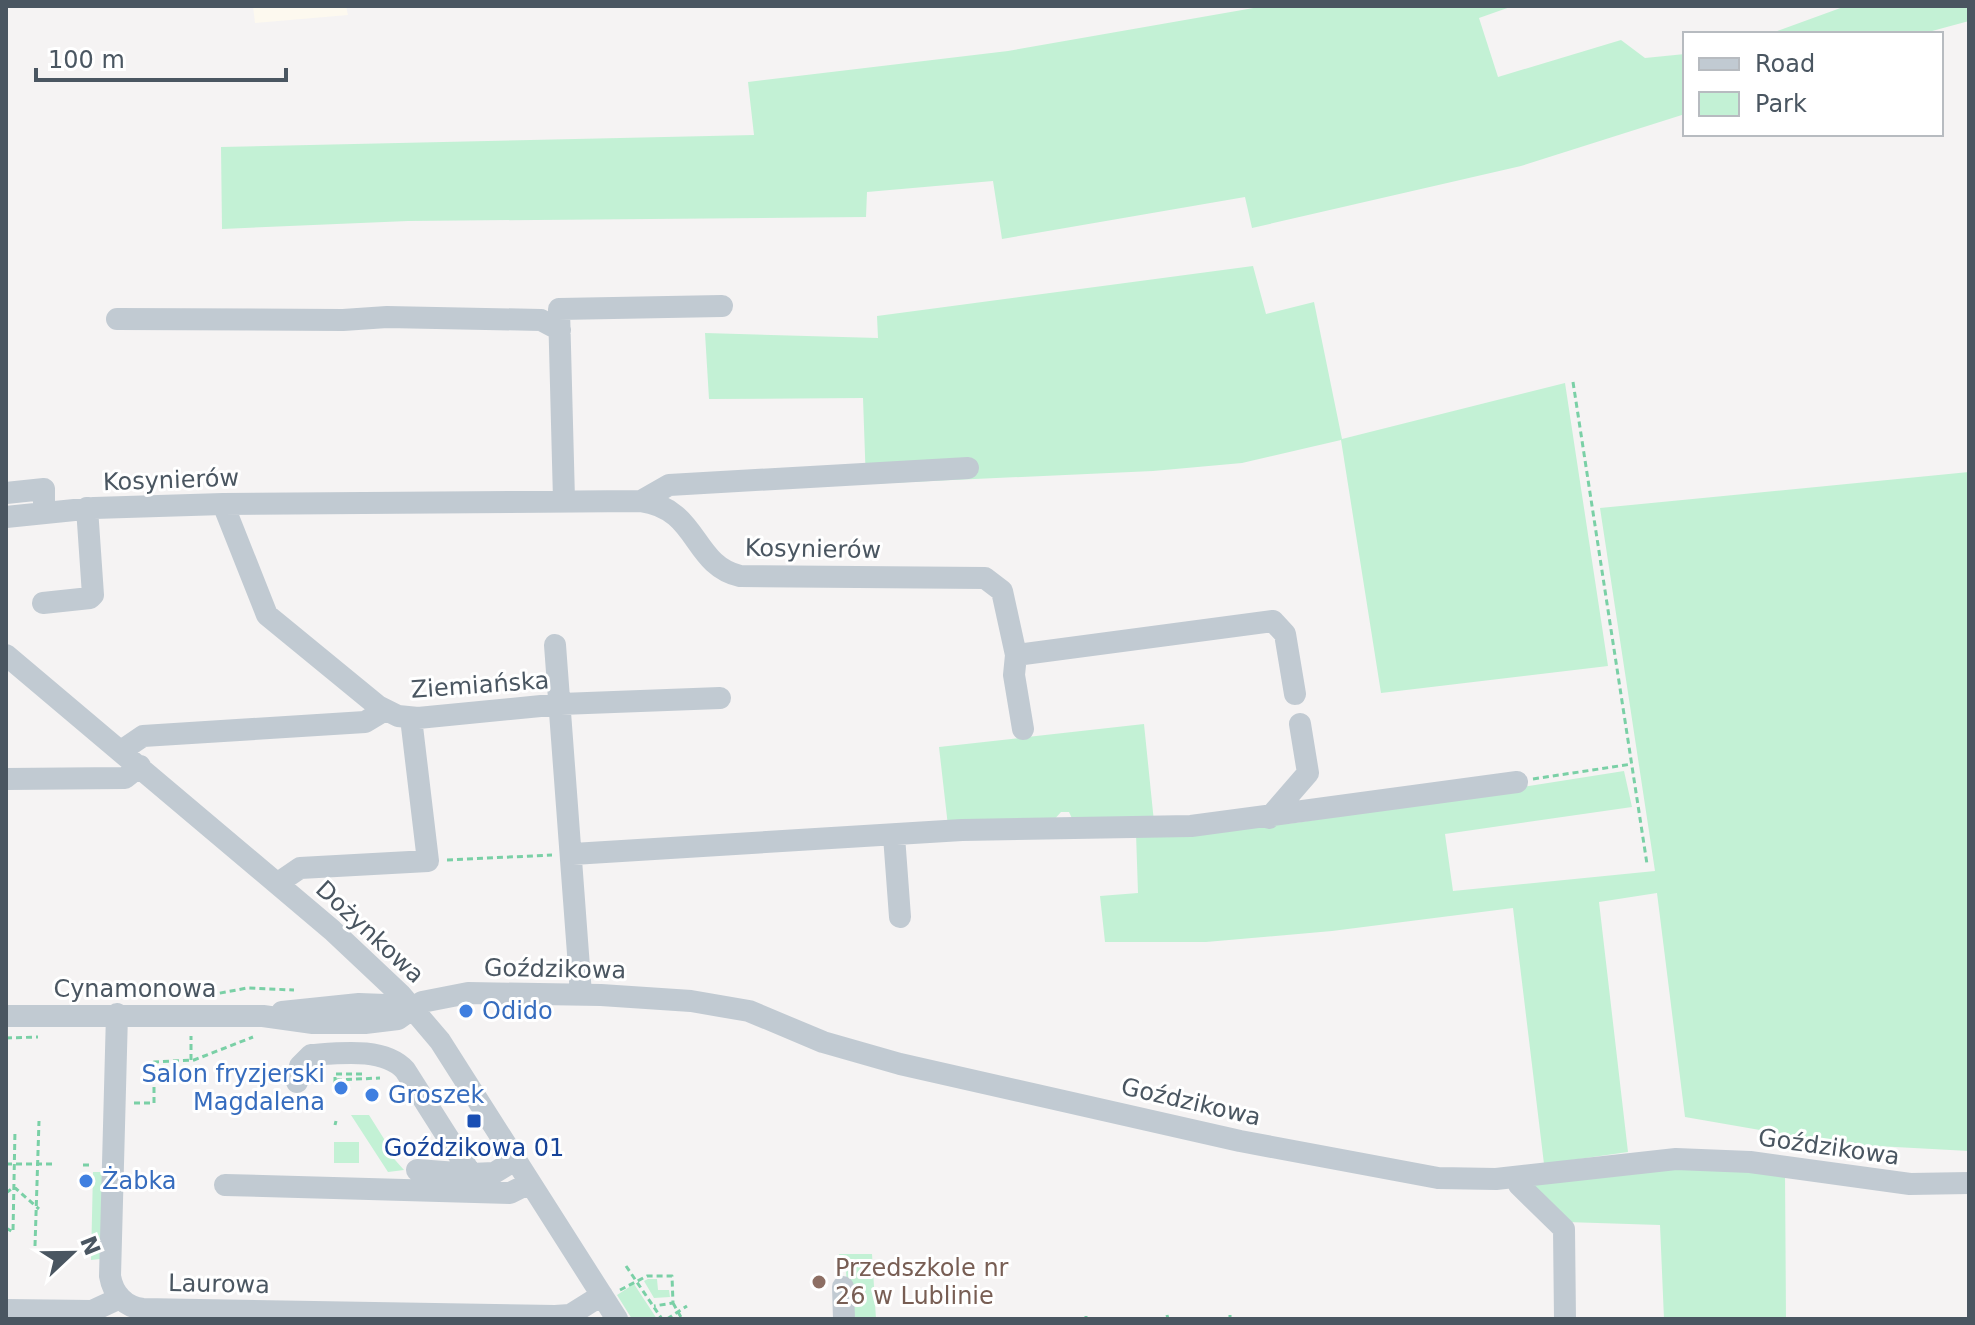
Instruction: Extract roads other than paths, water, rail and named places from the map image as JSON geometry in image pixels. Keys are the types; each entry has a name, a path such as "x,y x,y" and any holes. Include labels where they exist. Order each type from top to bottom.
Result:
{"street":[{"path":"117,319 343,320 387,317 541,320 722,306"},
{"path":"559,319 564,500"},
{"path":"641,501 669,485 968,468"},
{"path":"6,493 44,489 44,512"},
{"name":"Kosynierów","path":"6,517 87,508 223,504 641,501 667,507 680,518 716,567 740,576 985,578 1002,591 1016,655 1014,675 1023,729"},
{"name":"Ziemiańska","path":"223,504 267,615 385,710 411,718 561,704 581,994"},
{"path":"43,603 90,598 93,595 87,508"},
{"path":"1016,655 1273,621 1285,634 1295,694"},
{"path":"555,645 561,704 720,698"},
{"name":"Dożynkowa","path":"6,655 278,883 412,1006 440,1041 530,1183 608,1295 617,1319"},
{"path":"121,751 143,736 284,724 365,722 385,710"},
{"path":"278,883 300,868 428,861 411,718"},
{"path":"1269,818 1308,773 1300,724"},
{"path":"6,779 125,778 140,766"},
{"path":"573,854 962,830 1191,826 1269,818 1517,782"},
{"path":"894,836 900,917"},
{"path":"359,1004 370,989 376,970"},
{"name":"Goździkowa","path":"412,1006 468,993 581,994 733,1007 823,1042 900,1064 1387,1170 1452,1179 1516,1177 1632,1161 1676,1159 1750,1162 1910,1184 1969,1183"},
{"name":"Cynamonowa","path":"263,1016 298,1008 359,1004 412,1006"},
{"name":"Cynamonowa","path":"6,1016 263,1016 313,1023 385,1022 398,1019 412,1006"},
{"path":"6,1310 92,1311 120,1298 110,1276 117,1014"},
{"path":"297,1082 300,1066 311,1055 392,1058 405,1070 471,1174"},
{"path":"417,1170 494,1173 515,1160"},
{"path":"1516,1177 1519,1185 1564,1229 1565,1319"},
{"path":"225,1185 510,1193 530,1183"},
{"path":"843,1287 844,1319"},
{"name":"Laurowa","path":"120,1298 143,1309 527,1317 570,1315 608,1295"}],"place":[{"name":"Odido","path":"466,1011"},
{"name":"Salon fryzjerski Magdalena","path":"341,1088"},
{"name":"Groszek","path":"372,1095"},
{"name":"Goździkowa 01","path":"474,1121"},
{"name":"Żabka","path":"86,1181"},
{"name":"Przedszkole nr 26 w Lublinie","path":"819,1282"}]}
